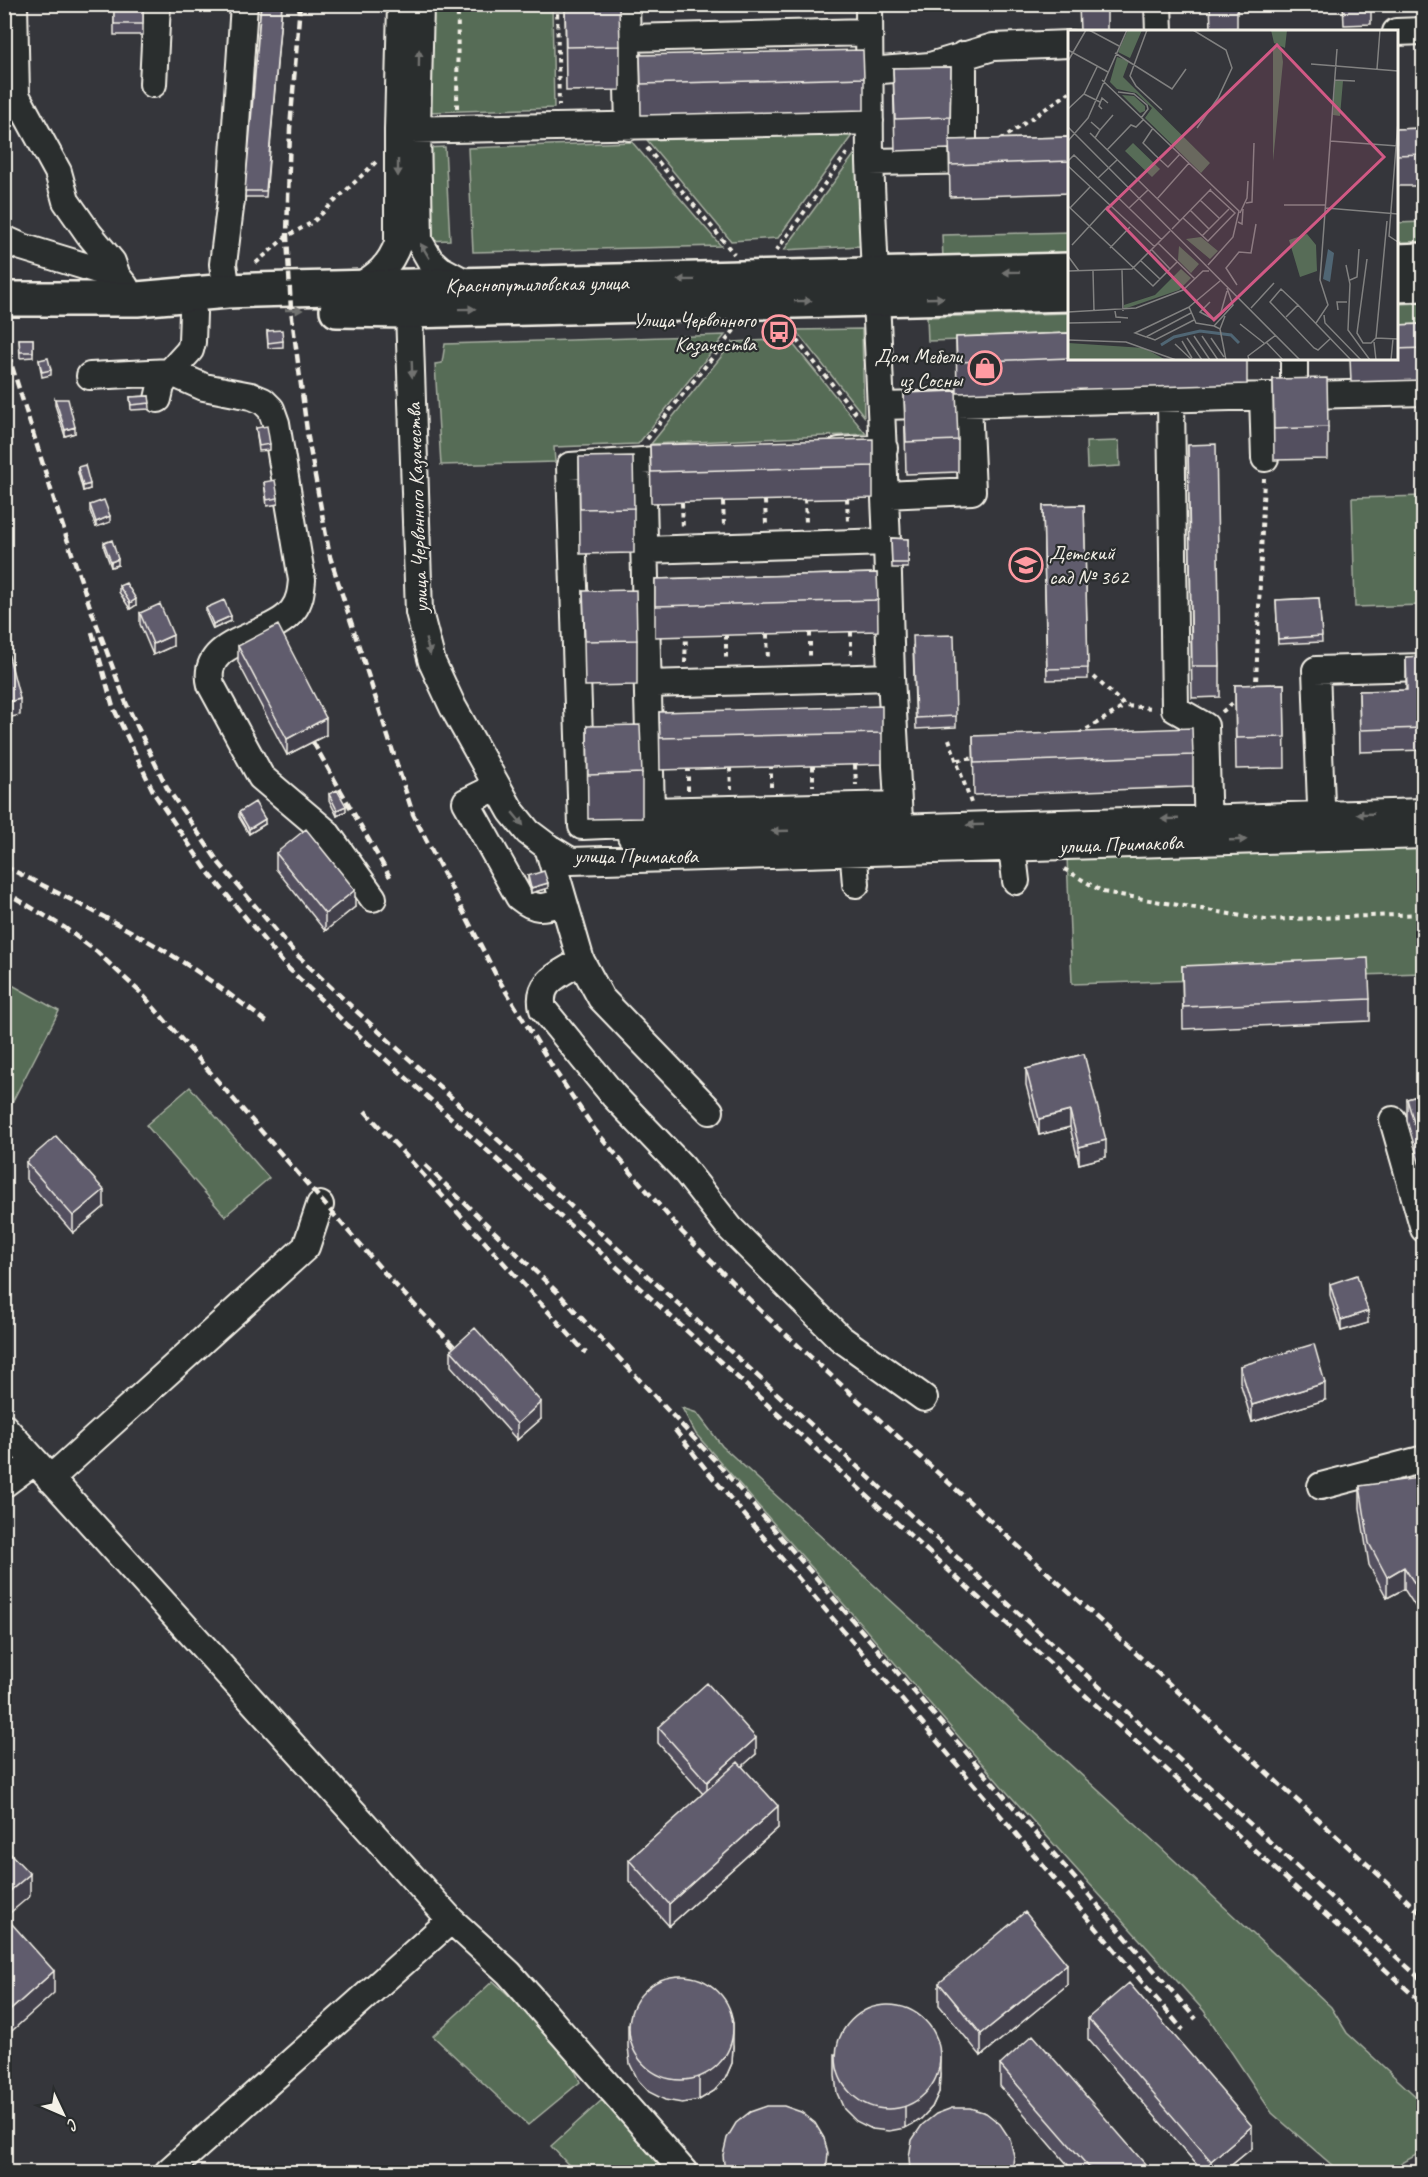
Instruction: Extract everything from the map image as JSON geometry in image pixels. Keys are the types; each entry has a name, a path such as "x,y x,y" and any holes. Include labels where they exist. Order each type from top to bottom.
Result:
{"main road":[{"path":"1398,261 1424,260"},
{"name":"Краснопутиловская улица","path":"4,319 291,310 409,311 876,287 1068,270"},
{"path":"1398,285 1424,284"},
{"name":"Краснопутиловская улица","path":"4,299 127,288 227,291 471,285 876,287 1068,294"}],"street":[{"path":"14,4 16,95 58,172 66,201 112,262 127,288"},
{"path":"153,84 157,4"},
{"path":"227,291 223,264 231,200 243,4"},
{"path":"401,4 408,130 419,241 430,260 440,269 471,285"},
{"path":"356,288 381,272 394,255 398,243 420,4"},
{"path":"626,4 629,127"},
{"path":"651,811 899,828 870,162 869,4"},
{"path":"1158,4 1159,30"},
{"path":"1398,32 1424,31"},
{"path":"627,38 869,32"},
{"path":"869,71 930,66 993,46 1068,44"},
{"path":"963,55 968,160"},
{"path":"408,130 870,121"},
{"path":"870,162 1005,159"},
{"path":"4,239 127,288"},
{"name":"улица Червонного Казачества","path":"409,311 419,612 432,662 453,707 496,787 522,825 548,847"},
{"path":"158,399 161,386 170,372 190,350 193,313"},
{"path":"1294,360 1294,395"},
{"path":"90,376 170,372 204,387 251,396 263,401 271,409 276,423 302,580 299,600 280,623 228,646 217,655 210,666 211,685 261,777 326,832 373,898"},
{"path":"882,406 1424,392"},
{"path":"1263,396 1265,465"},
{"path":"1171,399 1175,709 1205,726 1208,830"},
{"path":"885,495 972,491 968,404"},
{"path":"815,452 884,448"},
{"path":"642,460 651,823 582,826 570,466 642,460 711,457"},
{"path":"645,550 887,542"},
{"path":"1322,826 1316,670 1424,667"},
{"path":"648,684 891,677"},
{"path":"496,787 466,802 519,897 530,906 544,908 563,902"},
{"name":"улица Примакова","path":"548,847 569,838 853,840 899,828 1208,830 1322,826 1424,812"},
{"name":"улица Примакова","path":"1322,826 1424,835"},
{"name":"улица Примакова","path":"899,828 1012,847 1208,830"},
{"path":"853,840 856,884"},
{"path":"548,847 581,961 601,998 710,1111"},
{"path":"1012,847 1016,881"},
{"path":"581,961 550,980 543,989 540,999 543,1010 614,1096 683,1168 730,1228 840,1338 924,1398"},
{"path":"1393,1120 1424,1229"},
{"path":"4,1484 43,1470 306,1247 320,1204"},
{"path":"4,1427 451,1920 509,1973 684,2172"},
{"path":"1322,1486 1424,1459"},
{"path":"168,2172 451,1920"}],"path":[{"path":"452,129 457,107 458,4"},
{"path":"557,4 560,127"},
{"path":"968,160 1068,93"},
{"path":"772,257 870,121"},
{"path":"629,127 734,254"},
{"path":"256,264 287,236 313,222 380,159 389,139 408,130"},
{"path":"785,326 884,448"},
{"path":"642,460 643,445 737,327"},
{"path":"1248,690 1256,684 1265,465"},
{"path":"1094,677 1125,706"},
{"path":"1216,717 1240,697"},
{"path":"1075,737 1125,706 1175,709"},
{"path":"949,739 971,803"},
{"path":"958,760 979,758"},
{"path":"1055,864 1103,892 1265,920 1424,914"}],"green space":[{"path":"431,5 552,5 554,108 429,112"},
{"path":"853,134 778,238 731,241 647,140"},
{"path":"632,142 721,246 473,252 468,148"},
{"path":"445,147 450,240 428,241 424,148"},
{"path":"859,148 861,246 784,250"},
{"path":"1423,222 1423,246 1398,246 1398,223"},
{"path":"1068,232 1068,255 943,259 942,235"},
{"path":"1423,303 1423,327 1398,328 1398,304"},
{"path":"1068,313 1068,337 928,341 927,317"},
{"path":"862,329 864,416 795,330"},
{"path":"725,335 638,444 554,447 555,462 441,465 435,364 442,363 445,344"},
{"path":"789,339 866,434 651,444 733,342"},
{"path":"1119,441 1120,466 1087,468 1086,442"},
{"path":"1423,496 1423,605 1355,607 1352,498"},
{"path":"1423,846 1423,973 1072,984 1067,856"},
{"path":"5,981 59,1011 5,1116"},
{"path":"190,1087 269,1178 225,1216 146,1125"},
{"path":"682,1408 697,1413 722,1446 1159,1846 1331,2007 1347,2033 1423,2103 1423,2151 1402,2163 1392,2172 1340,2172 1272,2113 1204,2011 1005,1790 696,1434"},
{"path":"493,1981 564,2045 580,2082 528,2125 433,2036"},
{"path":"602,2100 667,2172 575,2172 551,2146"}],"building":[{"path":"114,4 143,4 143,24 114,24"},
{"path":"261,4 282,4 266,191 245,191"},
{"path":"565,4 619,4 620,46 566,47"},
{"path":"863,50 864,78 641,84 640,55"},
{"path":"951,67 950,117 895,119 893,68"},
{"path":"1424,128 1424,154 1398,155 1398,129"},
{"path":"1068,137 1068,161 950,165 949,140"},
{"path":"1424,324 1424,348 1398,349 1398,325"},
{"path":"282,330 283,341 268,343 267,331"},
{"path":"1068,333 1068,358 957,362 956,337"},
{"path":"19,339 33,339 33,352 20,352"},
{"path":"48,358 51,370 42,372 39,360"},
{"path":"1327,378 1328,427 1274,429 1273,379"},
{"path":"956,391 958,440 906,442 904,393"},
{"path":"149,396 150,403 131,405 130,397"},
{"path":"55,399 68,399 75,427 65,430"},
{"path":"267,426 270,444 259,446 256,428"},
{"path":"873,439 873,466 651,472 650,445"},
{"path":"1216,444 1220,666 1192,666 1188,445"},
{"path":"633,456 634,508 580,509 579,457"},
{"path":"85,465 90,484 83,486 78,467"},
{"path":"275,480 278,498 267,500 264,482"},
{"path":"104,500 110,516 96,522 90,505"},
{"path":"1084,505 1088,668 1047,669 1043,506"},
{"path":"891,538 908,539 908,563 892,563"},
{"path":"112,540 118,559 111,562 104,543"},
{"path":"877,573 878,600 655,606 655,579"},
{"path":"126,583 136,599 130,603 119,586"},
{"path":"636,590 637,640 585,641 583,591"},
{"path":"1319,598 1322,636 1278,639 1276,600"},
{"path":"224,600 231,616 213,624 206,608"},
{"path":"160,604 173,635 153,644 140,613"},
{"path":"278,625 326,718 287,739 238,646"},
{"path":"954,635 956,716 916,718 913,636"},
{"path":"4,637 20,699 4,703"},
{"path":"1424,656 1424,728 1360,730 1359,691 1407,690 1406,657"},
{"path":"1284,684 1285,737 1236,738 1235,685"},
{"path":"882,706 882,733 660,738 659,712"},
{"path":"640,725 642,773 588,775 587,726"},
{"path":"1192,728 1193,755 974,763 973,736"},
{"path":"337,790 346,806 337,810 329,794"},
{"path":"255,802 265,819 249,829 239,812"},
{"path":"306,829 355,890 325,914 276,853"},
{"path":"544,871 548,883 531,888 528,876"},
{"path":"1368,958 1370,999 1183,1007 1182,966"},
{"path":"1084,1054 1106,1140 1079,1147 1070,1111 1039,1119 1026,1069"},
{"path":"1424,1094 1424,1157 1407,1099"},
{"path":"56,1136 104,1190 73,1216 26,1162"},
{"path":"1357,1275 1368,1311 1341,1320 1330,1284"},
{"path":"475,1328 541,1402 517,1424 451,1350"},
{"path":"1314,1344 1325,1383 1252,1405 1240,1366"},
{"path":"1418,1478 1424,1509 1424,1598 1404,1567 1387,1577 1369,1543 1360,1486"},
{"path":"707,1683 756,1738 707,1782 658,1727"},
{"path":"738,1762 778,1806 669,1904 629,1860"},
{"path":"4,1847 30,1874 4,1896"},
{"path":"1025,1912 1067,1964 981,2034 939,1983"},
{"path":"4,1915 54,1971 4,2016"},
{"path":"681,1976 701,1980 718,1991 729,2008 733,2028 729,2048 718,2065 701,2076 681,2080 661,2076 644,2065 633,2048 629,2028 633,2008 644,1991 661,1980"},
{"path":"1129,1983 1252,2126 1211,2161 1088,2018"},
{"path":"888,2005 908,2009 925,2020 936,2037 940,2057 936,2077 925,2094 908,2105 888,2109 868,2105 851,2094 840,2077 836,2057 840,2037 851,2020 868,2009"},
{"path":"1033,2035 1152,2172 1093,2172 1000,2065"},
{"path":"767,2106 784,2106 801,2112 815,2123 824,2138 828,2154 826,2172 725,2172 723,2155 727,2138 736,2123 750,2112"},
{"path":"952,2108 970,2108 986,2113 1000,2124 1010,2139 1014,2156 1012,2172 910,2172 909,2157 912,2140 922,2125 936,2114"}],"railway":[{"path":"300,4 290,129 287,236 291,310 308,438 330,557 413,814 497,977 555,1071 595,1130 682,1232 768,1318 1424,1916"},
{"path":"4,341 89,604 126,703 167,788 219,863 294,952 1424,1982"},
{"path":"92,632 113,707 155,795 208,872 283,963 342,1020 631,1280 1424,2005"},
{"path":"313,742 390,877"},
{"path":"4,866 109,919 170,954 268,1023"},
{"path":"4,891 65,928 97,952 142,994 389,1278 463,1356"},
{"path":"365,1111 586,1353"},
{"path":"425,1165 560,1295 718,1464 1196,2019"},
{"path":"675,1430 708,1472 1183,2030"}],"place":[{"name":"Улица Червонного Казачества","path":"779,332"},
{"name":"Дом Мебели из Сосны","path":"985,368"},
{"name":"Детский сад № 362","path":"1026,565"}]}
